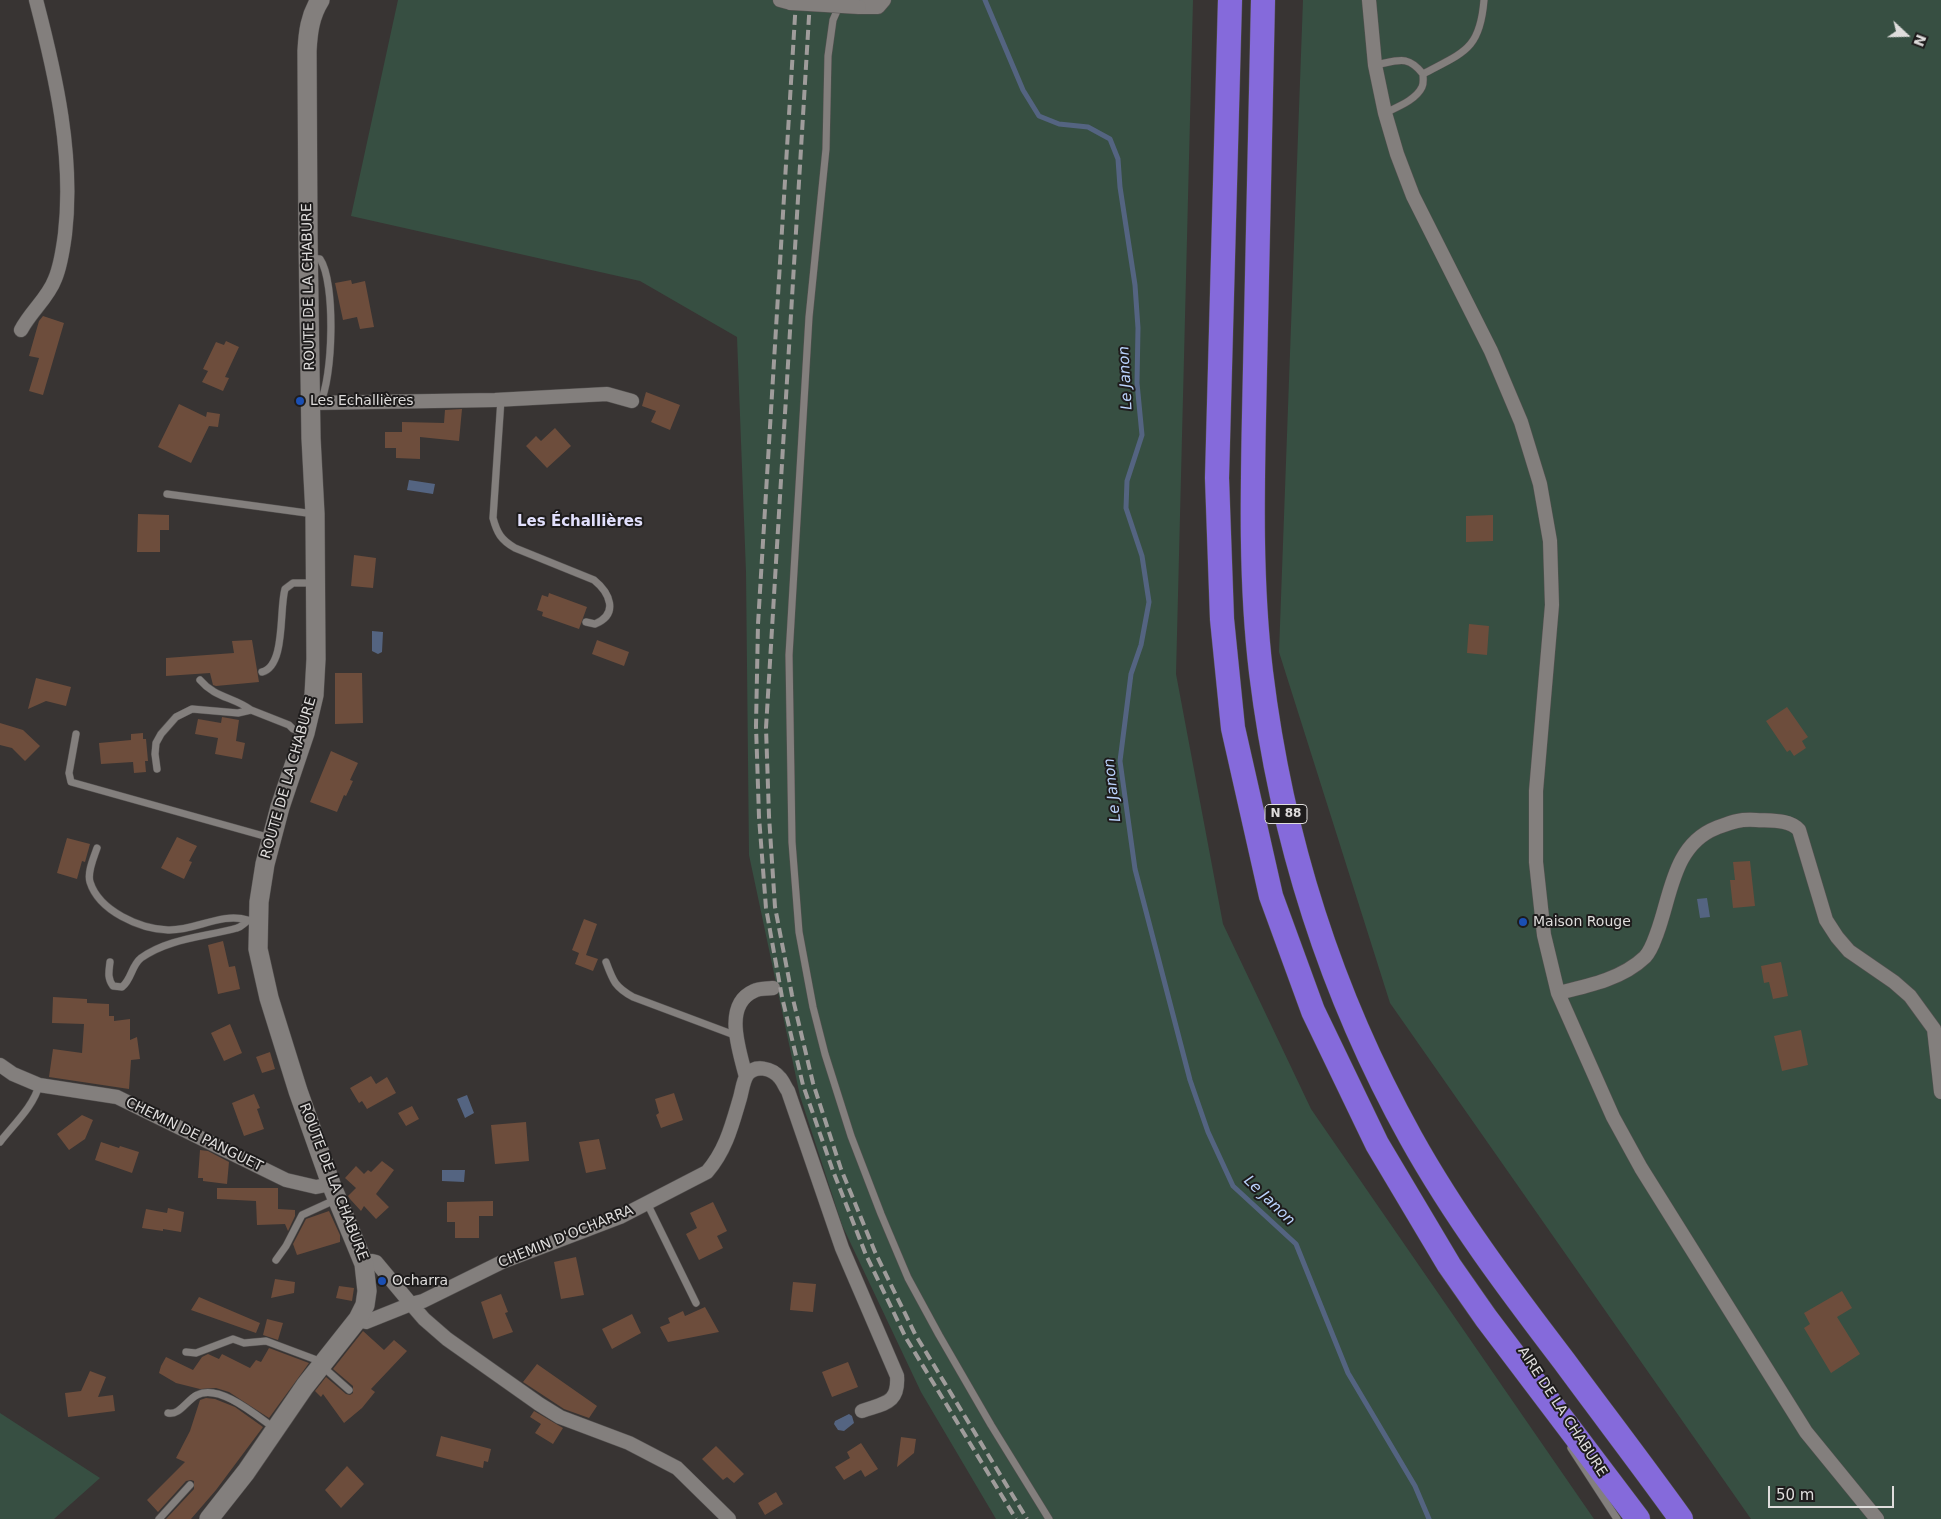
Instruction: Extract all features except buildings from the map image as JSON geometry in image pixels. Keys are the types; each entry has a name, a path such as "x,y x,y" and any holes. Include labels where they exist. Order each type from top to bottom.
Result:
{"highway":[{"name":"N 88","path":"1230,0 1217,478 1222,619 1233,728 1272,896 1313,1011 1377,1144 1449,1265 1486,1318 1638,1519"},
{"name":"N 88","path":"1263,0 1252,507 1255,611 1270,732 1286,812 1306,892 1346,1005 1374,1067 1412,1139 1475,1240 1682,1519"}],"main road":[{"name":"ROUTE DE LA CHABURE","path":"209,1519 246,1472 305,1386 358,1320 365,1305 368,1291 364,1264 334,1192 269,998 253,920 271,838 305,733 314,686 316,659 315,403 309,258 307,51 308,30 314,10 320,0"}],"street":[{"path":"21,330 26,320 48,293 55,280 63,248 68,209 68,173 64,134 36,0"},
{"path":"785,1 878,7 884,0"},
{"path":"1369,0 1375,65 1385,113 1397,154 1414,196 1490,351 1521,422 1540,484 1550,540 1552,605 1536,791 1536,862 1544,935 1558,993 1613,1117 1641,1168 1806,1432 1877,1519"},
{"path":"315,403 501,399 607,394 632,401"},
{"path":"1558,993 1614,977 1632,968 1647,955 1660,926 1677,867 1691,844 1706,832 1740,819 1790,823 1799,830 1826,920 1837,937 1849,951 1894,982 1910,996 1934,1029 1941,1092"},
{"name":"CHEMIN D'OCHARRA","path":"358,1320 366,1322 423,1301 502,1262 599,1226 707,1172 718,1160 729,1136 746,1077 735,1020 738,1006 746,996 755,990 773,988"},
{"name":"CHEMIN DE PANGUET","path":"0,1065 13,1074 39,1086 117,1098 286,1180 334,1192"},
{"path":"746,1077 752,1069 761,1068 773,1072 781,1079 788,1091 842,1248 897,1376 898,1390 894,1398 862,1411"},
{"path":"364,1264 372,1261 376,1262 424,1319 447,1339 553,1413 629,1443 677,1468 729,1519"}],"lane":[{"path":"842,0 833,20 828,56 826,149 809,317 790,656 792,842 800,932 813,1007 825,1054 850,1136 880,1214 908,1278 939,1335 991,1425 1049,1519"},
{"path":"1423,74 1463,52 1476,38 1482,22 1484,0"},
{"path":"1375,65 1404,60 1415,64 1423,74 1422,86 1415,96 1404,104 1385,113"},
{"path":"501,399 493,518 496,530 504,542 515,548 594,580 603,588 609,597 610,608 606,618 595,624 586,622"},
{"path":"167,494 315,514"},
{"path":"262,672 271,668 278,657 285,589 293,583 315,583"},
{"path":"200,680 210,691 289,725 293,730 305,733"},
{"path":"157,769 156,743 176,716 192,709 238,713 251,710"},
{"path":"76,734 69,773 72,782 271,838"},
{"path":"97,848 89,876 94,890 109,908 135,923 168,930 233,917 253,920"},
{"path":"110,962 108,977 110,982 113,986 122,987 126,984 132,968 139,960 153,951 172,943 236,929 253,920"},
{"path":"606,962 614,983 621,990 634,997 737,1036"},
{"path":"0,1142 33,1100 39,1086"},
{"path":"276,1260 286,1246 302,1215 334,1192"},
{"path":"647,1203 696,1303"},
{"name":"AIRE DE LA CHABURE","path":"1486,1318 1549,1415"},
{"path":"186,1352 196,1353 233,1339 244,1343 260,1340 266,1341 314,1359 349,1390"},
{"path":"168,1414 175,1413 198,1394 210,1393 239,1403 276,1430"},
{"name":"AIRE DE LA CHABURE","path":"1564,1439 1617,1519"},
{"path":"159,1519 190,1485"}],"green space":[{"path":"398,0 1193,0 1176,674 1223,924 1311,1109 1594,1519 996,1519 921,1392 842,1225 800,1096 749,855 746,572 737,337 640,281 351,216"},
{"path":"1303,0 1941,0 1941,1519 1751,1519 1390,1003 1279,652"},
{"path":"0,1413 100,1478 54,1519 0,1519"}],"water":[{"path":"409,480 435,484 433,494 407,490"},
{"path":"372,631 383,632 382,652 378,654 372,651"},
{"path":"1707,898 1710,917 1700,918 1697,899"},
{"path":"467,1095 474,1113 465,1118 457,1099"},
{"path":"442,1170 465,1170 464,1182 442,1181"},
{"path":"849,1414 852,1416 854,1423 844,1431 838,1430 834,1424 835,1421"}],"waterway":[{"name":"Le Janon","path":"985,0 1023,90 1039,116 1059,124 1088,127 1110,139 1118,159 1120,187 1135,285 1138,328 1137,383 1142,435 1127,481 1126,508 1142,556 1149,602 1141,645 1131,674 1120,761 1135,869 1190,1080 1208,1132 1233,1186 1296,1244 1348,1373 1415,1486 1429,1519"}],"railway":[{"path":"796,0 758,624 756,726 759,817 766,908 782,997 803,1085 833,1171 866,1255 906,1338 1016,1519"},
{"path":"810,0 766,728 775,907 792,995 813,1083 841,1169 875,1252 915,1334 1027,1519"}],"place":[{"name":"Les Echallières","path":"300,401"},
{"name":"Maison Rouge","path":"1523,922"},
{"name":"Ocharra","path":"382,1281"}],"district":[{"name":"Les Échallières","path":"580,522"}]}
